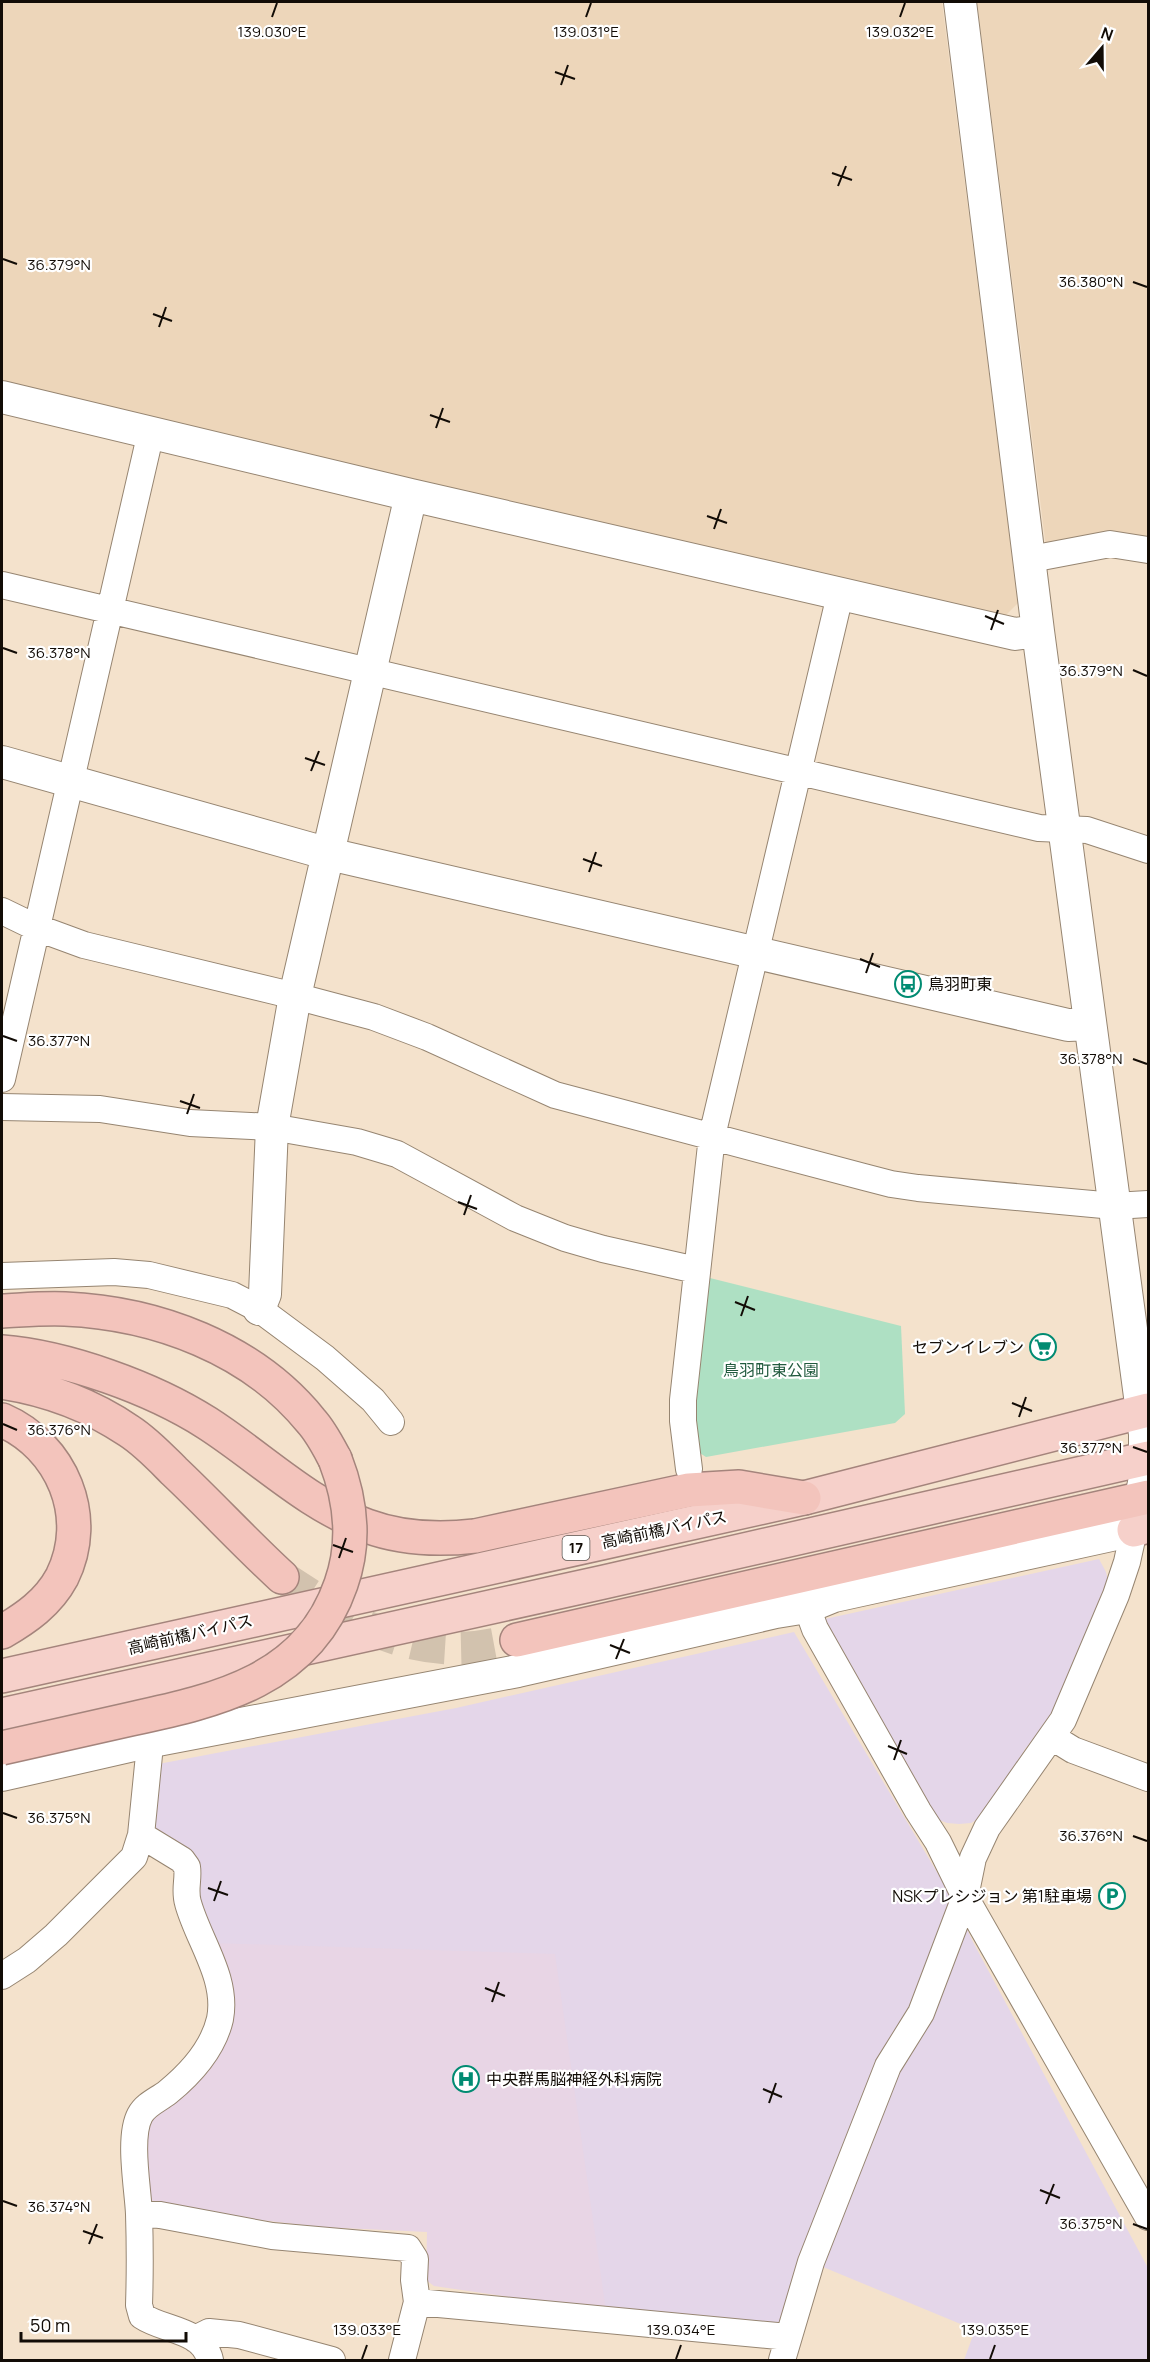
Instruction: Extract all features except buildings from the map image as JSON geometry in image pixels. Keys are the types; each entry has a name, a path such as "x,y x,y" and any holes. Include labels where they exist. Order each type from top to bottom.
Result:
{"highway":[{"path":"2,1311 64,1309 141,1319 191,1335 247,1364 276,1385 312,1421 335,1460 347,1496 350,1515 350,1542 346,1572 332,1606 323,1621 291,1658 270,1674 245,1687 210,1700 2,1748"},
{"path":"2,1352 61,1363 142,1391 205,1422 337,1513 368,1526 398,1534 451,1539 476,1536 689,1490 739,1487 804,1498"},
{"path":"2,1382 38,1389 67,1398 132,1432 282,1577"},
{"name":"高崎前橋バイパス","path":"2,1676 804,1498 1145,1411"},
{"path":"2,1420 28,1435 51,1458 67,1485 74,1527 67,1564 61,1578 40,1606 2,1632"},
{"name":"17","path":"2,1715 1147,1458"},
{"path":"517,1640 1143,1513"}],"street":[{"path":"417,2302 785,2349 811,2262 884,2077 921,2013 965,1897 973,1858 987,1828 1063,1720 1116,1595 1143,1513 1147,1458 1145,1411 1114,1206 1038,631 1031,559 960,2"},
{"path":"2,397 840,595 1015,634 1038,631"},
{"path":"2,1079 35,927 151,432"},
{"path":"259,1309 265,1294 272,1127 295,996 411,495"},
{"path":"1031,559 1110,544 1149,550"},
{"path":"2,585 1039,828 1087,830 1149,850"},
{"path":"689,1469 683,1400 712,1136 840,595"},
{"path":"2,762 329,854 1068,1025 1090,1024"},
{"path":"2,911 35,927 84,945 295,996 404,1027 555,1095 891,1184 1114,1206 1149,1204"},
{"path":"2,1107 100,1109 190,1122 272,1127 357,1142 416,1163 515,1218 565,1238 696,1270"},
{"path":"2,1276 114,1272 149,1275 232,1295 259,1309 353,1381 374,1400 391,1422"},
{"path":"2,1775 147,1742 518,1671 776,1612 807,1607 834,1596 1143,1513"},
{"path":"807,1607 815,1629 918,1811 938,1842 965,1897 1149,2217"},
{"path":"1052,1737 1073,1750 1149,1778"},
{"path":"2,1976 27,1960 56,1935 134,1857 141,1835 149,1755 147,1742"},
{"path":"141,1835 182,1860 187,1867 187,1899 213,1965 220,2001 220,2018 215,2034 204,2053 179,2082 145,2109 139,2117 135,2144 139,2213 139,2305 142,2316 195,2339 208,2353 210,2361"},
{"path":"139,2213 272,2236 408,2248 415,2259 414,2280 417,2302 402,2361"},
{"path":"195,2339 209,2332 239,2335 332,2361"}],"shaded area":[{"path":"2,2 942,2 1018,603 1004,617 2,384"},
{"path":"977,2 1148,2 1148,540 1046,547"},
{"path":"1099,1559 1108,1581 1055,1713 1025,1749 981,1817 971,1823 959,1824 937,1819 828,1638 825,1619"},
{"path":"794,1632 953,1899 973,1942 1148,2268 1148,2360 964,2360 975,2330 811,2262 784,2319 771,2326 606,2311 212,1943 195,1899 198,1859 158,1832 149,1822 153,1765 456,1708"},
{"path":"212,1943 555,1954 606,2311 434,2286 426,2280 427,2232 320,2227 252,2219 148,2200 144,2162 149,2123 209,2059"}],"green space":[{"name":"鳥羽町東公園","path":"706,1277 901,1326 905,1414 895,1423 706,1457 695,1450 692,1418"}],"tunnel":[{"path":"282,1577 341,1614 381,1633 403,1640 457,1648 517,1640"}],"place":[{"name":"鳥羽町東","path":"908,984"},
{"name":"セブンイレブン","path":"1043,1347"},
{"name":"NSKプレシジョン 第1駐車場","path":"1112,1896"},
{"name":"中央群馬脳神経外科病院","path":"466,2079"}]}
